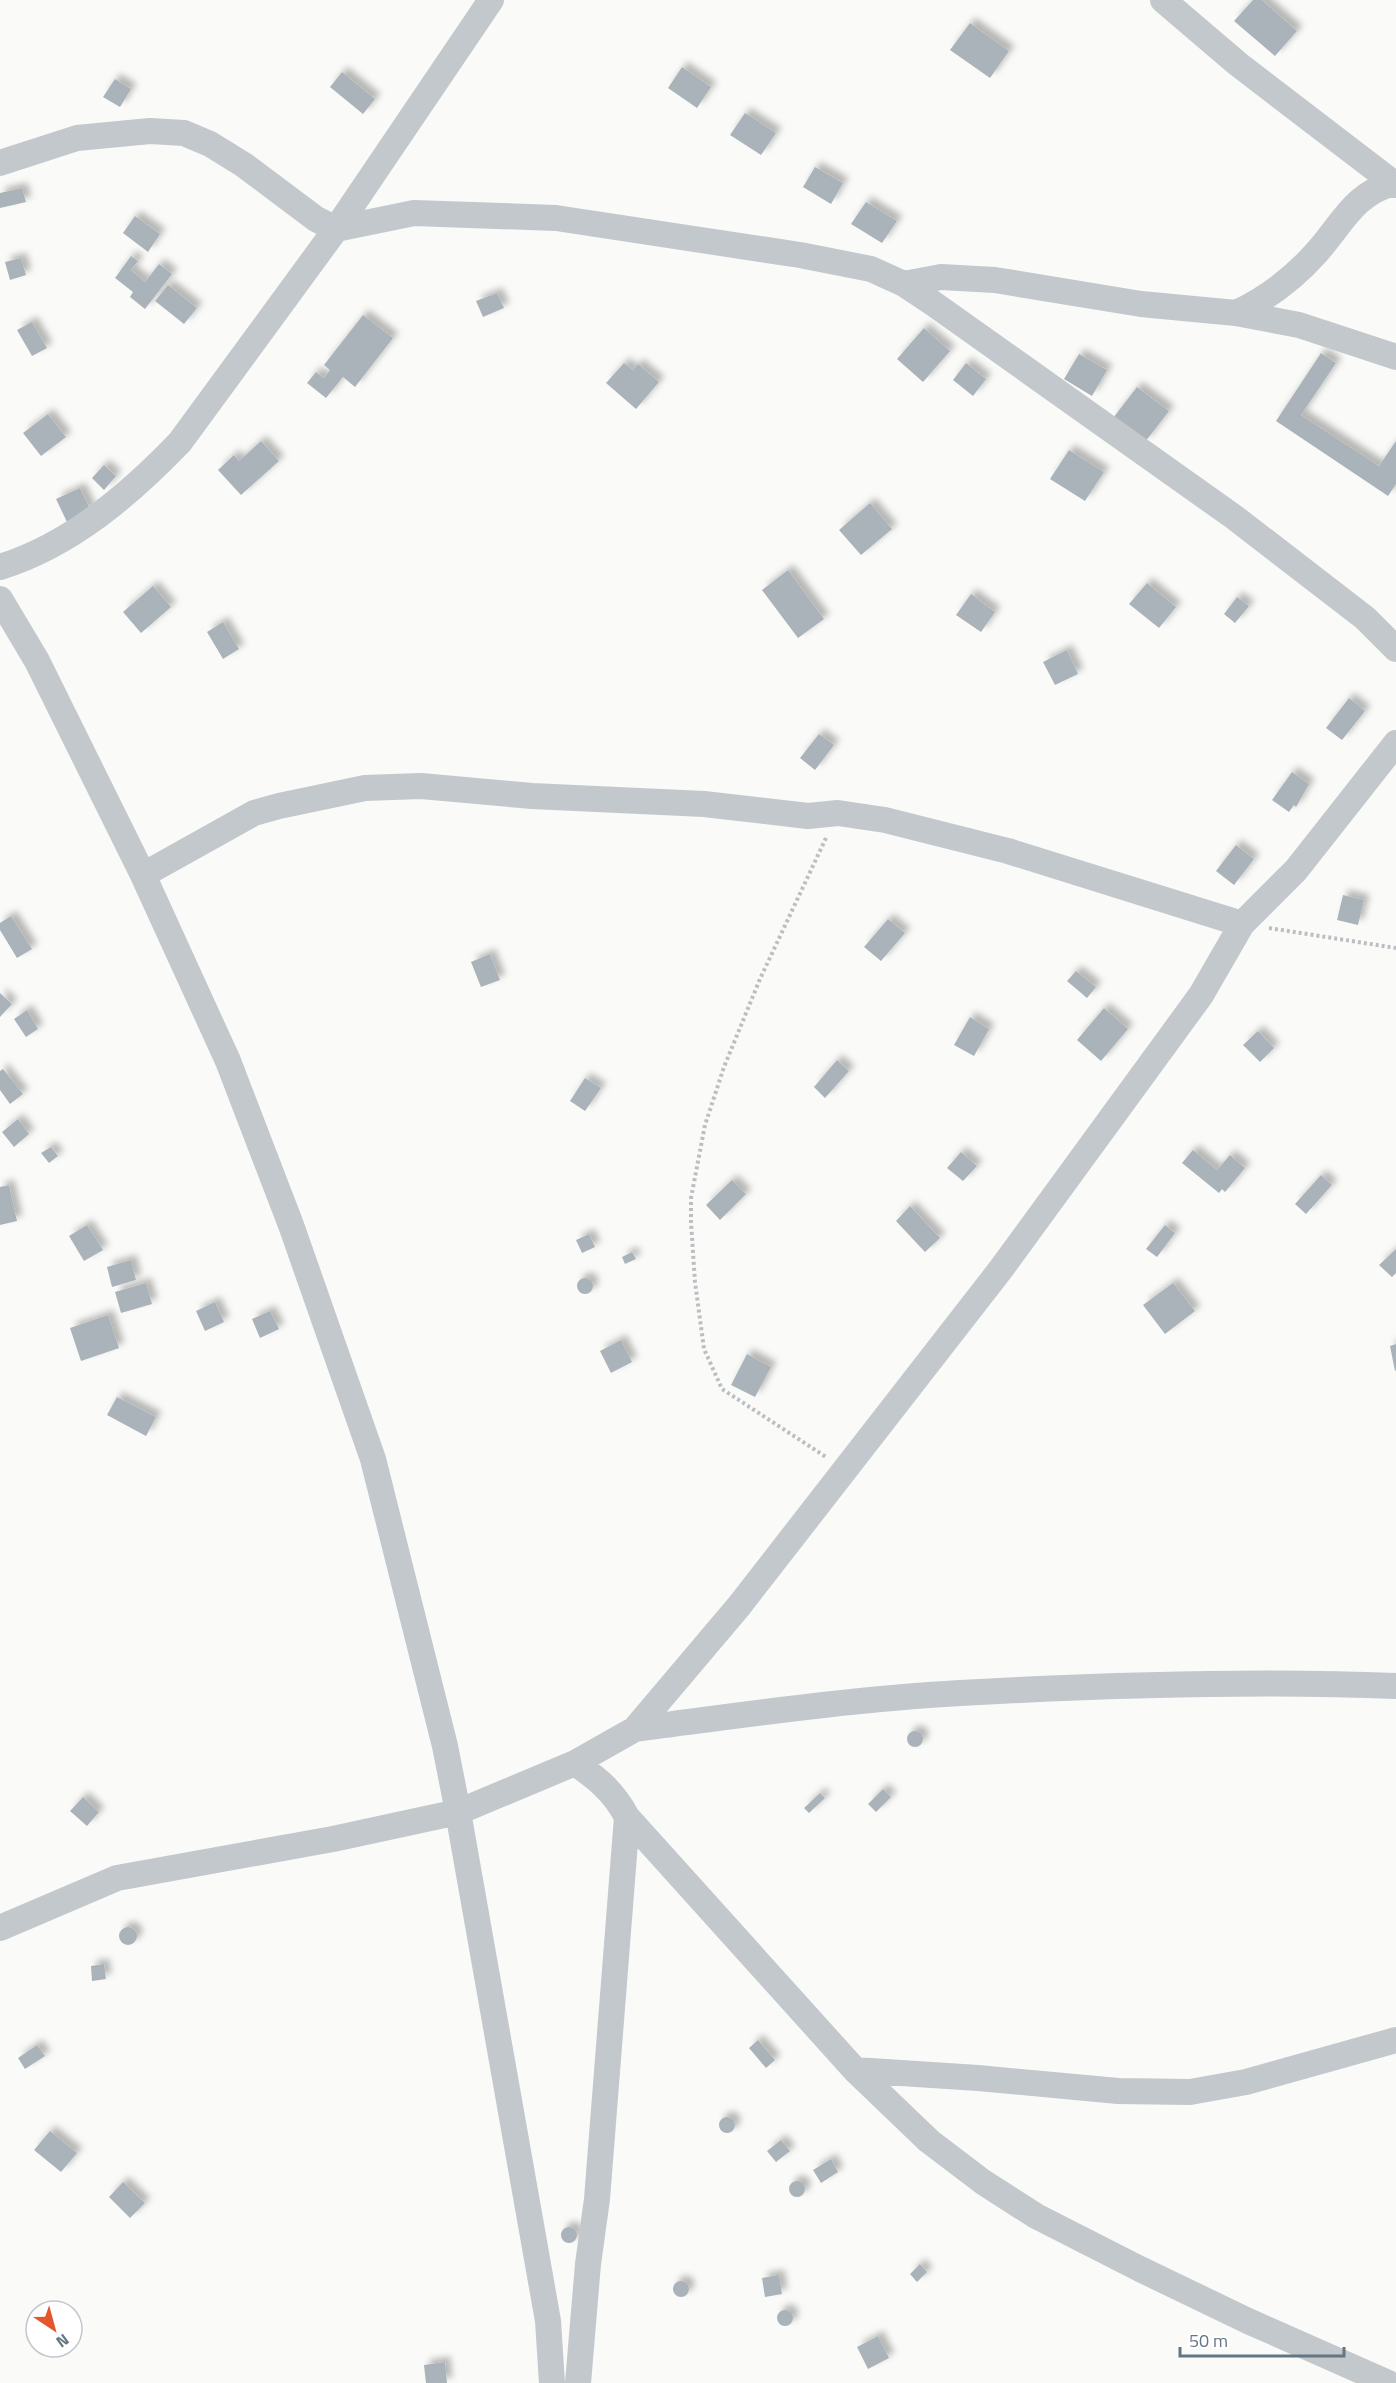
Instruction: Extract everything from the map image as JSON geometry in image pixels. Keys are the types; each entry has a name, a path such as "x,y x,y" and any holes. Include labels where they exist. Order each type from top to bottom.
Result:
{"street":[{"path":"0,567 28,558 73,533 154,469 186,433 336,229 490,0"},
{"path":"1163,0 1238,64 1395,184"},
{"path":"0,163 87,136 150,131 184,134 210,144 235,159 316,219 336,229 414,213 556,218 800,255 871,269 904,284 1234,517 1365,618 1396,649"},
{"path":"1236,313 1267,298 1286,283 1318,251 1363,197 1374,188 1395,184"},
{"path":"904,284 941,277 994,280 1141,304 1236,313 1299,325 1396,357"},
{"path":"0,599 37,661 143,874 228,1061 291,1225 373,1459 445,1746 458,1812 548,2321 552,2383"},
{"path":"0,1928 117,1878 333,1839 458,1812 575,1763 635,1729 739,1606 1028,1232 1201,995 1242,924 1296,870 1396,743"},
{"path":"143,874 254,813 306,798 365,788 421,786 532,796 704,804 808,816 838,813 885,820 1008,851 1242,924"},
{"path":"635,1729 822,1706 959,1693 1209,1684 1396,1686"},
{"path":"575,1763 604,1783 617,1798 627,1817 855,2070 929,2141 983,2182 1036,2216 1248,2322 1388,2383"},
{"path":"578,2383 588,2264 597,2199 627,1817"},
{"path":"855,2070 978,2078 1118,2091 1190,2092 1245,2082 1396,2040"}],"path":[{"path":"838,813 760,979 724,1067 705,1125 691,1198 691,1222 695,1282 704,1349 722,1389 844,1471"},
{"path":"1242,924 1396,948"}],"building":[{"path":"1253,0 1262,0 1297,31 1275,56 1234,21"},
{"path":"970,23 1009,51 990,78 950,50"},
{"path":"682,67 711,87 697,108 668,88"},
{"path":"342,72 375,99 363,114 330,87"},
{"path":"115,79 131,89 120,107 103,97"},
{"path":"745,113 776,133 761,155 730,135"},
{"path":"815,167 843,183 831,204 803,187"},
{"path":"22,188 26,202 0,208 0,193"},
{"path":"866,202 897,221 882,243 851,224"},
{"path":"135,216 160,234 148,252 123,233"},
{"path":"131,256 138,261 131,270 145,282 159,264 172,274 145,309 130,297 133,292 115,278"},
{"path":"21,258 26,275 10,280 5,262"},
{"path":"168,285 197,308 184,324 155,301"},
{"path":"497,293 504,308 483,317 476,301"},
{"path":"363,315 393,338 355,387 343,377 326,398 307,383 316,372 324,378 330,370 324,365"},
{"path":"32,322 47,348 32,356 17,330"},
{"path":"924,328 950,351 923,382 897,359"},
{"path":"1321,353 1336,363 1301,415 1379,466 1396,441 1396,484 1388,496 1276,421"},
{"path":"1079,354 1107,370 1092,396 1064,379"},
{"path":"624,363 633,370 638,364 659,382 636,409 606,383"},
{"path":"966,363 986,379 973,396 953,380"},
{"path":"1137,387 1169,411 1145,442 1113,418"},
{"path":"48,414 66,437 41,456 23,433"},
{"path":"261,441 279,461 241,495 218,470 234,455 239,461"},
{"path":"1069,450 1104,472 1085,501 1050,479"},
{"path":"104,465 116,476 104,490 92,478"},
{"path":"80,488 91,511 67,522 56,499"},
{"path":"870,503 892,529 861,555 839,530"},
{"path":"788,570 824,619 798,638 762,590"},
{"path":"1147,583 1176,607 1159,628 1129,604"},
{"path":"153,586 171,607 141,633 123,612"},
{"path":"971,594 995,612 981,632 956,615"},
{"path":"1237,597 1249,606 1235,623 1224,614"},
{"path":"223,622 239,649 223,659 207,632"},
{"path":"1067,650 1078,674 1055,685 1043,662"},
{"path":"1349,698 1365,711 1342,740 1326,728"},
{"path":"819,734 834,745 815,770 800,758"},
{"path":"1292,772 1309,784 1296,807 1294,805 1289,812 1272,800"},
{"path":"1236,845 1254,859 1234,885 1216,871"},
{"path":"1343,895 1364,900 1358,925 1337,920"},
{"path":"11,916 32,949 17,958 0,930 0,923"},
{"path":"888,919 905,933 881,961 864,947"},
{"path":"490,954 500,980 481,987 471,962"},
{"path":"1076,971 1096,987 1087,998 1067,981"},
{"path":"0,993 12,1004 0,1017"},
{"path":"1104,1008 1128,1029 1101,1061 1077,1040"},
{"path":"27,1010 38,1029 26,1037 14,1019"},
{"path":"970,1017 989,1029 974,1056 954,1045"},
{"path":"1258,1031 1274,1048 1260,1062 1243,1045"},
{"path":"837,1060 849,1071 825,1098 814,1087"},
{"path":"3,1069 23,1094 10,1104 0,1090 0,1071"},
{"path":"585,1078 601,1088 585,1111 570,1101"},
{"path":"18,1119 29,1134 14,1147 2,1132"},
{"path":"51,1147 58,1156 49,1163 41,1153"},
{"path":"1193,1150 1217,1170 1230,1155 1245,1168 1225,1192 1222,1189 1219,1193 1182,1163"},
{"path":"961,1152 977,1166 963,1181 947,1168"},
{"path":"1321,1175 1332,1185 1306,1214 1295,1204"},
{"path":"732,1180 746,1194 720,1220 706,1205"},
{"path":"9,1185 17,1221 0,1225 0,1187"},
{"path":"910,1206 940,1238 925,1252 896,1221"},
{"path":"87,1225 103,1250 84,1261 69,1236"},
{"path":"1165,1225 1175,1233 1157,1257 1146,1249"},
{"path":"589,1234 595,1247 582,1253 576,1240"},
{"path":"1396,1249 1396,1273 1392,1277 1379,1265"},
{"path":"632,1252 636,1259 625,1264 622,1257"},
{"path":"131,1260 136,1280 112,1287 107,1267"},
{"path":"582,1278 588,1278 593,1286 591,1292 582,1294 577,1289 577,1283"},
{"path":"146,1283 152,1304 121,1313 115,1292"},
{"path":"1173,1283 1195,1311 1165,1334 1143,1305"},
{"path":"215,1302 224,1322 205,1331 196,1311"},
{"path":"270,1311 279,1329 260,1338 252,1319"},
{"path":"108,1315 119,1348 81,1361 70,1328"},
{"path":"621,1340 632,1362 611,1373 600,1351"},
{"path":"1396,1344 1396,1370 1395,1371 1390,1346"},
{"path":"747,1354 771,1367 755,1397 731,1385"},
{"path":"117,1397 156,1417 146,1436 107,1415"},
{"path":"912,1731 918,1731 923,1739 921,1745 912,1747 907,1742 907,1736"},
{"path":"883,1789 891,1797 876,1812 868,1804"},
{"path":"820,1793 825,1798 809,1813 804,1808"},
{"path":"83,1797 99,1812 87,1826 70,1811"},
{"path":"128,1927 134,1930 137,1936 134,1942 128,1945 122,1942 119,1936 122,1930"},
{"path":"104,1964 106,1979 92,1981 91,1966"},
{"path":"758,2040 775,2060 766,2068 749,2048"},
{"path":"37,2045 45,2056 25,2069 18,2058"},
{"path":"724,2117 730,2117 735,2125 733,2131 724,2133 719,2128 719,2122"},
{"path":"50,2131 77,2153 61,2172 34,2150"},
{"path":"781,2140 790,2151 776,2162 767,2151"},
{"path":"831,2159 838,2172 821,2183 813,2170"},
{"path":"794,2181 800,2181 805,2189 803,2195 794,2197 789,2192 789,2186"},
{"path":"123,2182 145,2203 130,2218 109,2197"},
{"path":"566,2227 572,2227 577,2235 575,2241 566,2243 561,2238 561,2232"},
{"path":"920,2264 927,2272 917,2282 910,2274"},
{"path":"779,2275 782,2294 765,2297 762,2278"},
{"path":"678,2281 684,2281 689,2289 687,2295 678,2297 673,2292 673,2286"},
{"path":"782,2310 788,2310 793,2318 791,2324 782,2326 777,2321 777,2315"},
{"path":"878,2336 889,2358 868,2369 857,2347"},
{"path":"445,2362 447,2383 426,2383 424,2365"}]}
